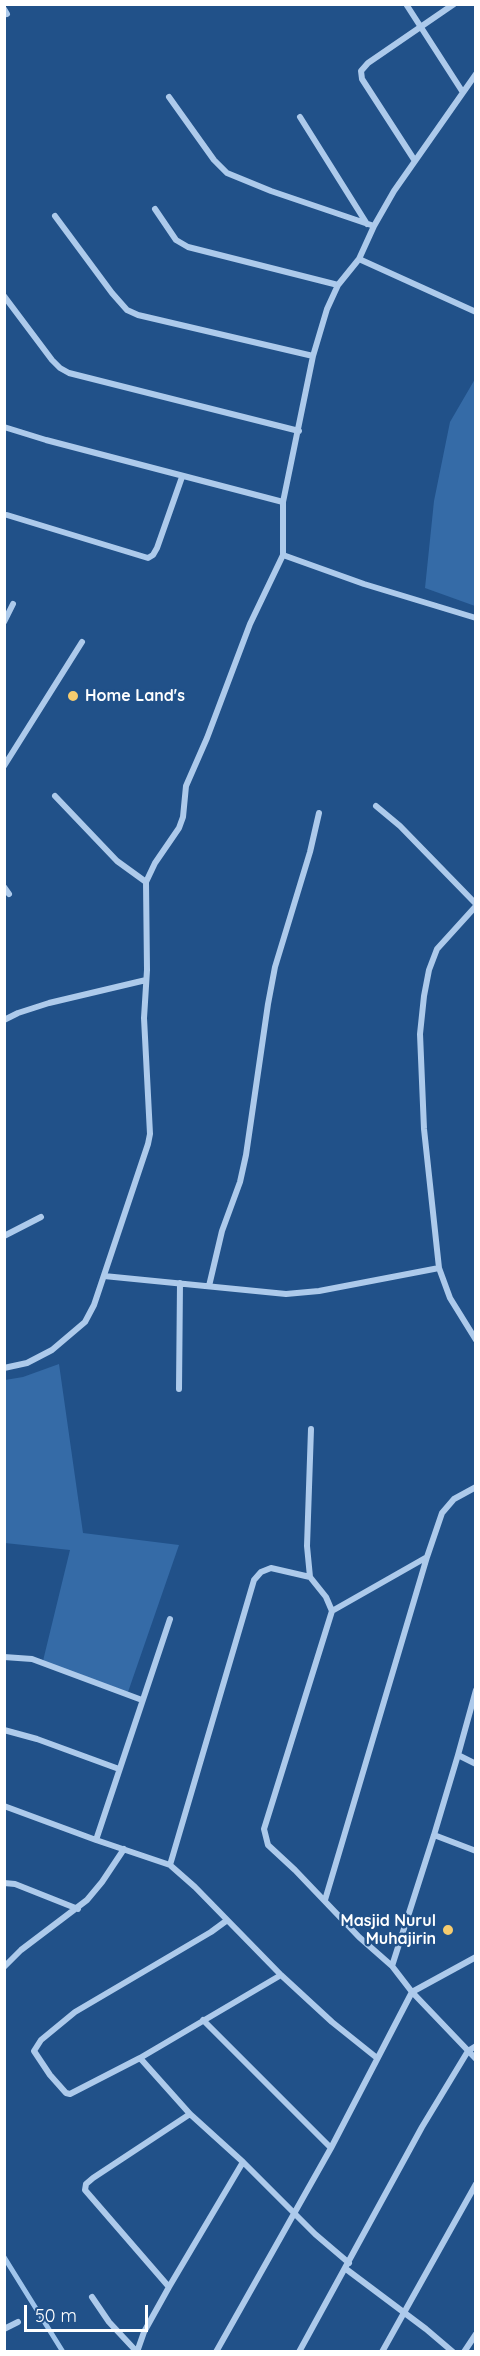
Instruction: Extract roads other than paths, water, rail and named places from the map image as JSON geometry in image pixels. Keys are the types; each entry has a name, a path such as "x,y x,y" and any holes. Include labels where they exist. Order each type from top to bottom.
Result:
{"street":[{"path":"406,4 462,91"},
{"path":"415,161 360,74 368,63 454,4"},
{"path":"4,1368 27,1363 40,1357 85,1322 94,1305 150,1134 144,1018 146,882 155,863 179,828 183,817 186,786 207,738 250,624 283,555 283,502 313,356 327,309 338,285 359,259 371,225 476,74"},
{"path":"169,98 214,160 227,173 271,191 371,225"},
{"path":"300,117 371,225"},
{"path":"155,209 176,240 188,247 338,285"},
{"path":"55,216 127,310 138,315 313,356"},
{"path":"359,259 476,312"},
{"path":"4,296 52,360 69,373 299,431"},
{"path":"4,427 182,477 283,502"},
{"path":"7,515 148,558 157,548 182,477"},
{"path":"283,555 364,584 476,618"},
{"path":"4,622 13,604"},
{"path":"4,766 82,642"},
{"path":"55,796 117,861 146,882"},
{"path":"376,806 400,826 476,905 437,949 429,970 420,1034 424,1129 439,1268 450,1298 476,1340"},
{"path":"209,1286 219,1241 240,1182 246,1155 275,967 310,852 319,813"},
{"path":"4,887 9,894"},
{"path":"4,1020 49,1003 146,980"},
{"path":"4,1236 41,1217"},
{"path":"104,1276 209,1286 246,1292 286,1294 319,1291 439,1268"},
{"path":"179,1389 180,1283"},
{"path":"311,1429 307,1546 310,1577 326,1597 332,1611 264,1829 268,1845 325,1899 359,1937 392,1966 411,1992 476,2059"},
{"path":"325,1899 442,1513 454,1499 476,1486"},
{"path":"332,1611 427,1557"},
{"path":"170,1865 254,1580 261,1572 271,1568 310,1577"},
{"path":"96,1840 170,1619"},
{"path":"4,1657 32,1659 142,1700"},
{"path":"392,1966 434,1835 475,1692"},
{"path":"4,1730 37,1739 119,1769"},
{"path":"458,1755 476,1764"},
{"path":"4,1806 170,1865 195,1887 281,1975 332,2022 377,2058"},
{"path":"434,1835 476,1851"},
{"path":"4,1967 21,1950 78,1909 102,1882 124,1849"},
{"path":"4,1883 15,1884 78,1909"},
{"path":"226,1921 75,2012 41,2040 34,2051 50,2075 66,2093 72,2094 140,2058 281,1975"},
{"path":"216,2352 331,2148 411,1992 476,1957"},
{"path":"203,2019 331,2148"},
{"path":"299,2352 422,2127 468,2051 476,2046"},
{"path":"140,2058 190,2114 243,2162 348,2266 453,2352"},
{"path":"169,2287 85,2190 86,2184 93,2178 190,2114"},
{"path":"92,2297 109,2322 137,2352 144,2332 169,2287 243,2162"},
{"path":"382,2352 476,2184"},
{"path":"4,2329 18,2322"},
{"path":"464,2352 476,2334"}],"waterway":[{"path":"4,2257 63,2352"}],"place":[{"name":"Home Land's","path":"73,696"},
{"name":"Masjid Nurul Muhajirin","path":"448,1930"}]}
